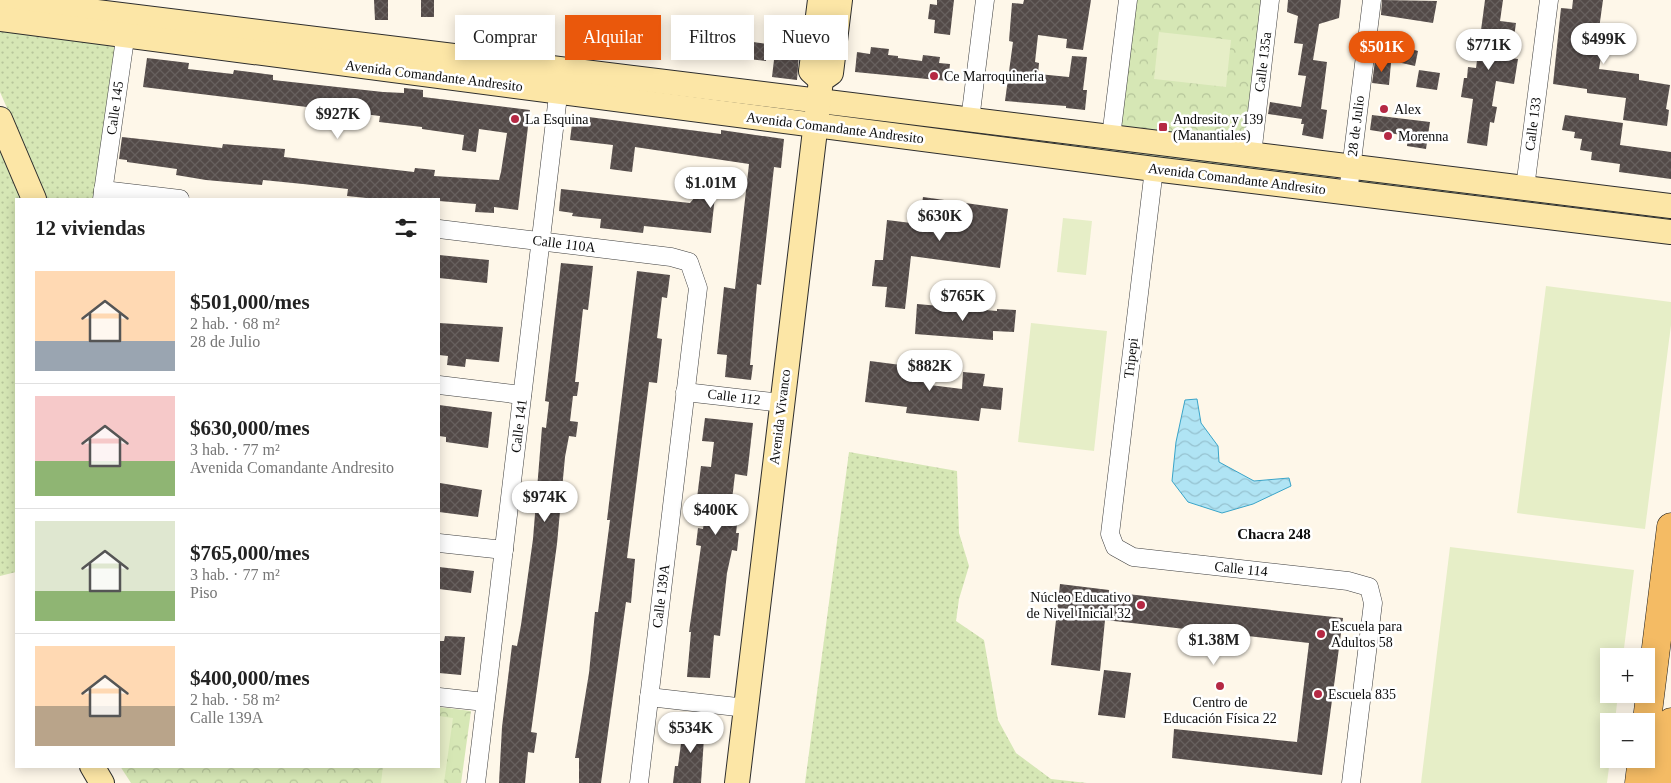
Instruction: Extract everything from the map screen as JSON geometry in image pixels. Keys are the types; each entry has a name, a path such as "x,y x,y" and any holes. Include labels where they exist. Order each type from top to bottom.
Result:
{"main road":[{"name":"Avenida Comandante Andresito","path":"0,0 127,26 558,92 1154,169 1671,232"},
{"name":"Avenida Vivanco","path":"820,0 811,71 820,90"},
{"name":"Avenida Vivanco","path":"737,783 815,125 820,90 831,73 840,0"},
{"name":"Avenida Comandante Andresito","path":"0,19 127,26 561,69 820,90 970,120 1671,206"},
{"path":"0,119 34,198"},
{"path":"1648,713 1671,527"},
{"path":"1664,783 1671,722"},
{"path":"93,768 102,783"},
{"path":"1639,783 1641,768"}],"street":[{"path":"970,120 985,0"},
{"path":"1111,137 1128,0"},
{"name":"Calle 135a","path":"1252,155 1270,0"},
{"name":"28 de Julio","path":"1348,193 1372,0"},
{"name":"Calle 133","path":"1525,188 1548,0"},
{"name":"Calle 145","path":"103,194 127,26"},
{"name":"Calle 141","path":"476,783 561,69"},
{"name":"Tripepi","path":"1114,547 1110,534 1154,169"},
{"path":"103,194 165,198"},
{"name":"Calle 110A","path":"440,229 671,256 689,262"},
{"name":"Calle 139A","path":"639,783 698,288 689,262"},
{"path":"440,385 522,395"},
{"name":"Calle 112","path":"685,392 782,403"},
{"path":"440,543 504,550"},
{"name":"Calle 114","path":"1114,547 1133,557 1348,581 1369,587 1373,604 1351,783"},
{"path":"440,697 485,702"},
{"path":"649,697 746,708"}],"green space":[{"path":"1132,0 1267,0 1250,148 1117,130"},
{"path":"0,29 118,46 96,198 47,198 0,92"},
{"path":"1159,32 1231,40 1226,87 1154,79"},
{"path":"861,118 1333,176 1334,179 1333,181 862,121"},
{"path":"0,151 21,198 15,198 15,572 0,576"},
{"path":"1361,178 1671,217 1671,226 1360,182"},
{"path":"1063,218 1092,221 1086,275 1057,272"},
{"path":"1546,286 1671,302 1671,325 1645,529 1517,513"},
{"path":"1031,323 1107,331 1094,451 1018,442"},
{"path":"849,452 957,471 959,533 969,566 959,599 956,621 984,640 998,720 1016,753 1051,779 1087,783 805,783"},
{"path":"1450,547 1634,570 1624,648 1600,648 1600,703 1617,703 1616,713 1600,713 1600,768 1609,768 1607,783 1421,783"},
{"path":"440,707 471,711 461,783 131,783 121,768 440,768"},
{"path":"440,716 453,718 444,783 381,783 383,768 440,768"}],"water":[{"path":"1197,399 1201,423 1218,446 1219,462 1254,481 1289,478 1291,486 1253,504 1222,513 1188,502 1172,481 1176,442 1185,400"}],"building":[{"path":"374,0 388,0 388,20 375,20"},
{"path":"421,0 434,0 434,17 421,17"},
{"path":"937,0 954,0 950,35 934,33 935,20 928,19 930,4 937,5"},
{"path":"1024,0 1091,0 1083,50 1066,48 1067,39 1038,35 1035,62 1039,63 1038,74 1069,77 1072,56 1087,57 1083,90 1087,90 1085,110 1066,108 1066,106 1005,101 1013,42 1009,41 1012,3 1023,4"},
{"path":"1288,0 1341,0 1339,18 1319,24 1313,60 1327,62 1321,109 1327,110 1323,139 1302,135 1304,124 1301,124 1302,119 1268,114 1270,102 1301,107 1306,76 1298,75 1303,44 1294,43 1298,16 1287,12"},
{"path":"1382,0 1437,1 1433,23 1381,15"},
{"path":"1485,0 1503,0 1500,21 1516,23 1511,58 1518,59 1514,84 1496,81 1492,106 1497,107 1494,123 1490,122 1487,146 1467,143 1473,99 1461,97 1464,78 1467,78 1468,67 1476,68"},
{"path":"1573,0 1603,0 1599,29 1635,35 1633,48 1603,44 1599,69 1639,74 1639,80 1670,85 1666,109 1669,110 1667,126 1623,120 1626,98 1587,93 1587,89 1553,84 1561,8 1572,9"},
{"path":"754,42 764,43 764,60 766,61 754,60"},
{"path":"1388,42 1418,51 1415,66 1384,59"},
{"path":"871,47 889,49 888,55 898,56 898,58 922,61 923,55 940,57 939,63 950,64 948,81 855,72 857,52 870,54"},
{"path":"147,58 189,63 188,69 233,74 234,70 273,75 273,80 383,92 404,93 404,88 423,90 423,97 530,110 518,210 494,207 494,213 475,212 476,204 440,201 440,198 366,198 347,196 348,189 263,180 262,185 206,180 176,175 177,169 127,162 127,160 119,159 122,137 222,148 223,144 285,149 284,157 414,172 415,168 435,170 434,176 499,180 501,172 507,133 479,129 476,152 462,150 464,135 422,129 422,127 379,122 380,116 143,87"},
{"path":"774,60 799,60 797,80 772,77"},
{"path":"1375,61 1391,63 1389,85 1372,83"},
{"path":"1419,70 1440,73 1437,90 1416,87"},
{"path":"573,115 721,134 721,130 784,139 781,168 774,167 761,285 757,284 750,365 753,365 751,380 725,377 727,355 717,354 724,287 735,289 749,164 635,147 632,172 610,169 613,145 570,140"},
{"path":"1372,115 1430,122 1426,149 1407,146 1408,136 1370,130"},
{"path":"1565,115 1623,123 1620,145 1671,152 1671,179 1619,172 1620,164 1591,160 1592,152 1580,150 1582,139 1574,138 1575,132 1562,130"},
{"path":"561,189 690,203 695,197 700,198 700,195 715,196 711,233 644,226 643,233 600,228 601,219 572,216 573,213 559,211"},
{"path":"923,197 1008,209 1000,268 911,256 905,309 885,307 887,287 872,286 875,260 883,260 887,220 919,224"},
{"path":"440,255 489,260 487,283 440,278"},
{"path":"561,263 593,266 588,310 583,309 575,382 579,382 577,396 573,396 570,421 578,422 576,437 569,436 565,457 557,544 531,732 537,733 534,753 528,752 525,783 499,783 502,727 512,645 517,646 533,539 542,427 546,428 549,402 545,401"},
{"path":"637,271 670,275 667,298 662,297 657,338 662,339 657,383 649,382 627,558 635,559 631,603 626,602 601,783 579,783 579,758 575,758 589,673 595,612 598,612 610,520 607,520"},
{"path":"917,304 997,311 997,309 1016,310 1014,332 993,331 993,340 915,334"},
{"path":"440,323 503,327 499,362 466,359 465,367 447,365 448,356 440,355"},
{"path":"870,361 932,369 930,385 962,389 963,372 985,374 983,386 1003,388 1001,410 981,408 979,421 906,413 907,407 865,402"},
{"path":"440,405 492,412 488,448 446,442 446,437 440,436"},
{"path":"705,418 753,423 747,476 735,474 732,500 740,501 736,533 739,533 737,551 732,550 727,573 720,636 714,635 710,678 687,677 691,632 689,632 701,546 696,545 698,528 703,529 707,499 697,498 701,466 711,467 714,442 702,441"},
{"path":"440,483 482,490 478,517 440,512"},
{"path":"440,567 474,571 471,593 440,589"},
{"path":"1060,584 1109,590 1109,592 1343,618 1322,775 1172,758 1174,729 1297,742 1309,643 1105,620 1100,671 1051,665"},
{"path":"445,636 465,637 461,675 440,673 440,641 444,641"},
{"path":"1104,670 1131,673 1125,718 1098,715"},
{"path":"684,721 705,723 701,783 673,783 675,766 678,766"}],"place":[{"name":"Ce Marroquineria","path":"934,76"},
{"name":"Alex","path":"1384,109"},
{"name":"La Esquina","path":"515,119"},
{"name":"Andresito y 139 (Manantiales)","path":"1163,127"},
{"name":"Morenna","path":"1388,136"},
{"name":"Núcleo Educativo de Nivel Inicial 32","path":"1141,605"},
{"name":"Escuela para Adultos 58","path":"1321,634"},
{"name":"Centro de Educación Física 22","path":"1220,686"},
{"name":"Escuela 835","path":"1318,694"}],"district":[{"name":"Chacra 248","path":"1274,534"}]}
